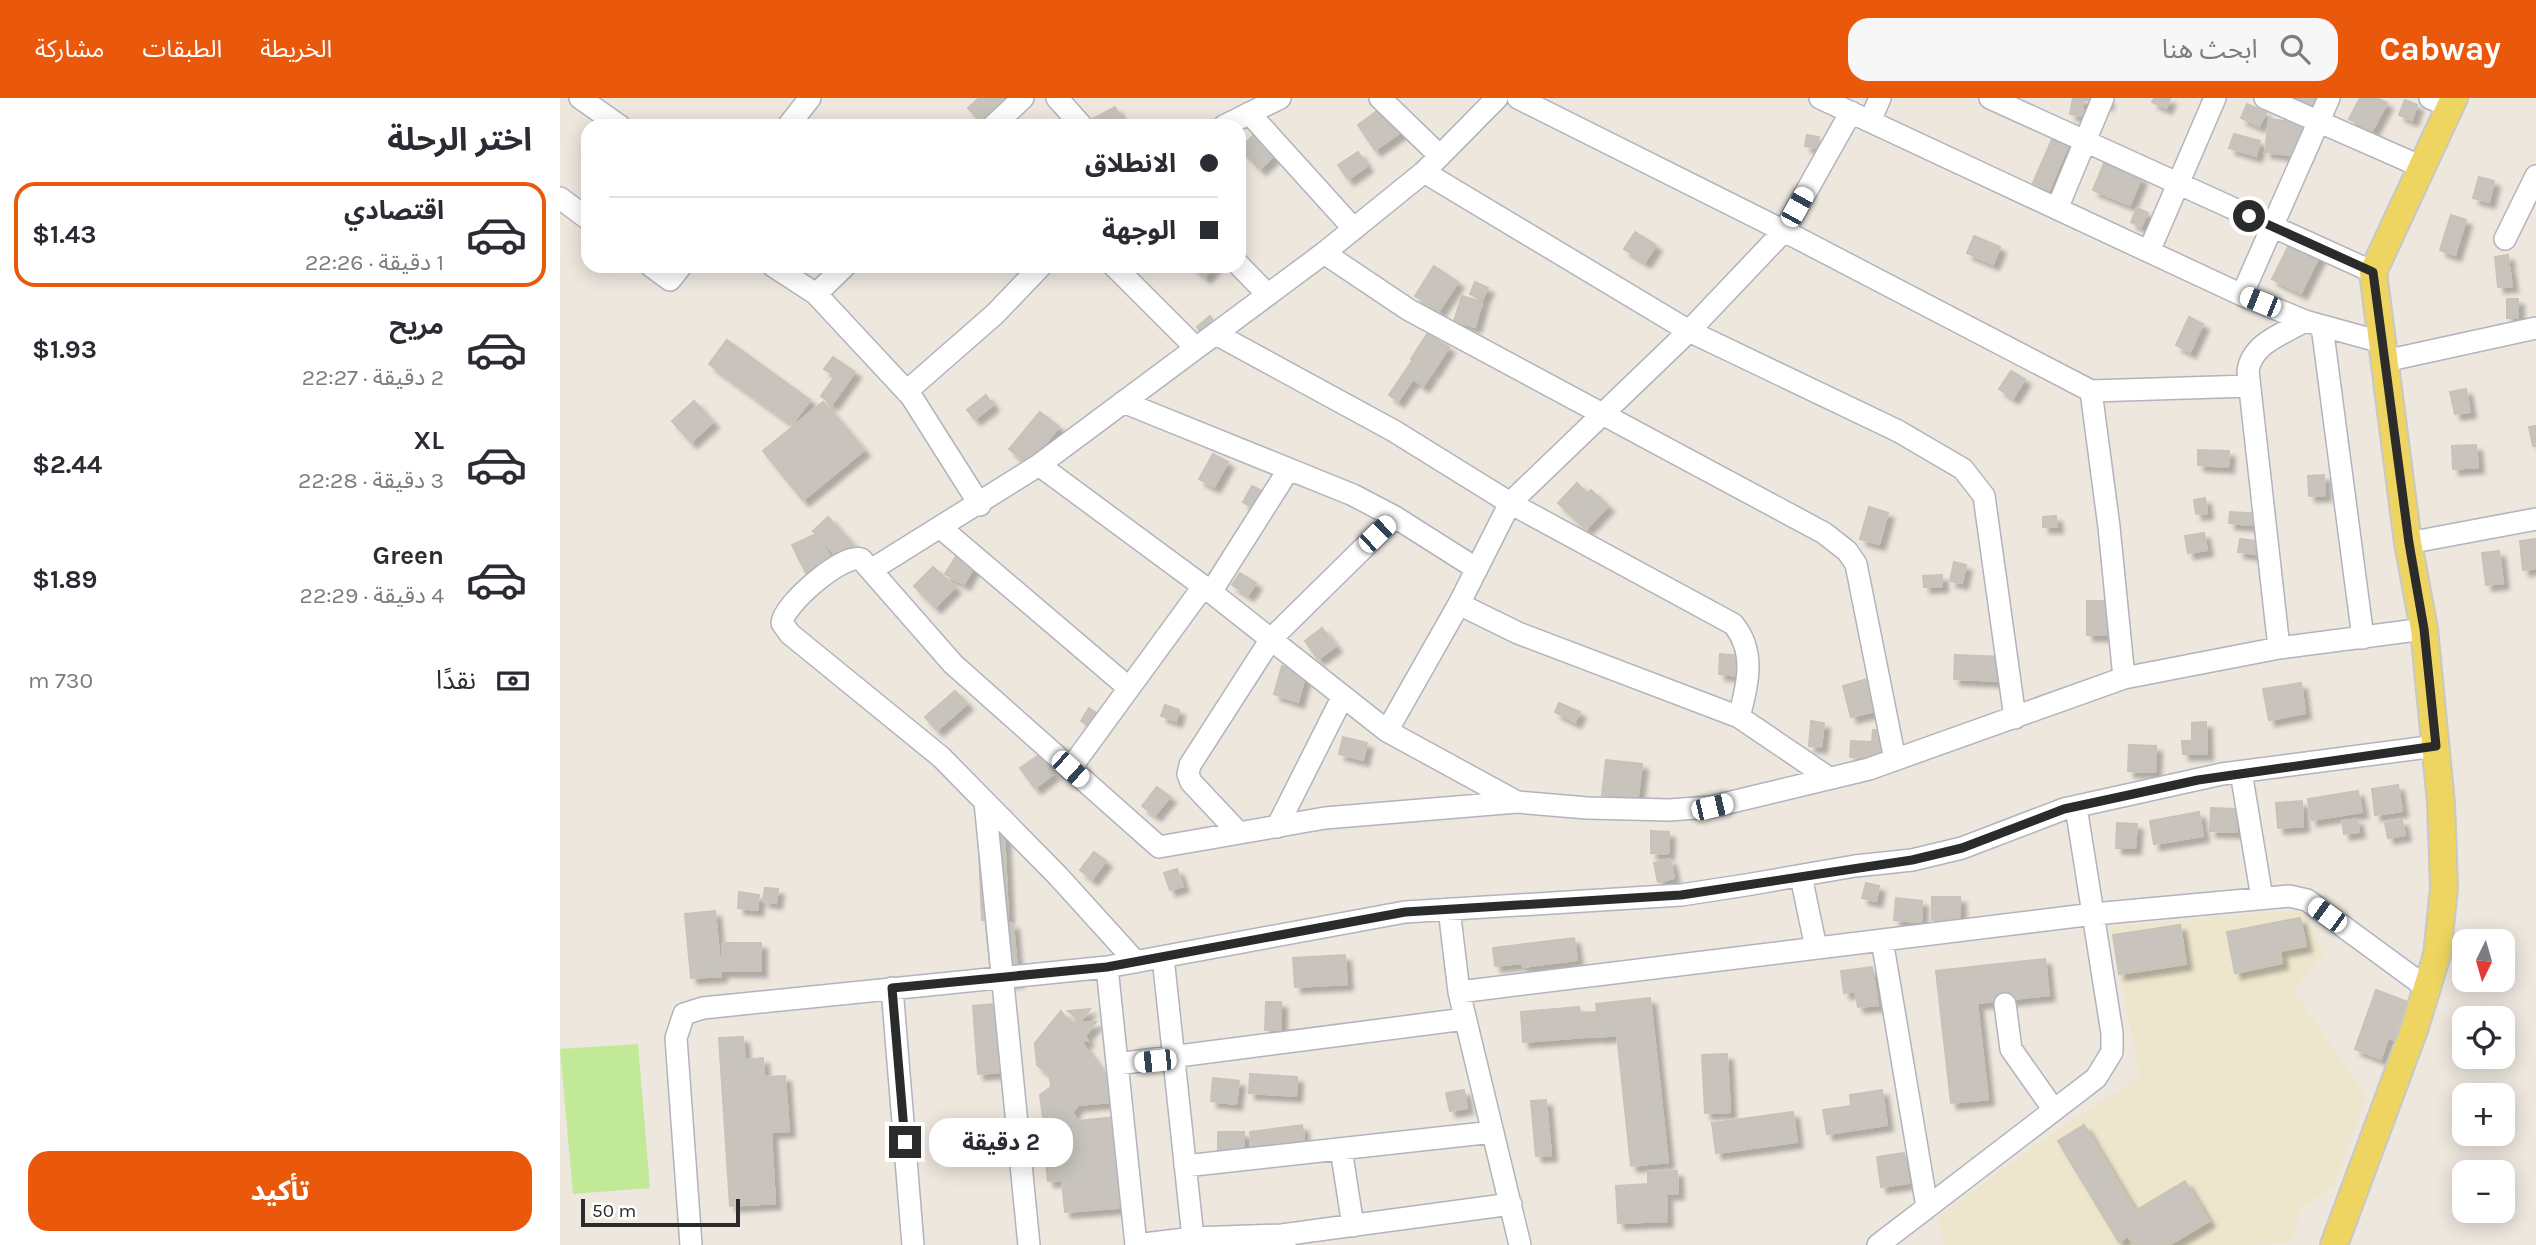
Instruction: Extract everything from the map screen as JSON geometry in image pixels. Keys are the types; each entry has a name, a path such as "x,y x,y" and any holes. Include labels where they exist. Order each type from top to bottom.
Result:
{"main road":[{"path":"2334,1245 2427,988 2437,955 2444,888 2436,746 2424,629 2409,543 2373,272 2422,167 2445,101"}],"street":[{"path":"580,98 610,119"},
{"path":"794,119 810,98"},
{"path":"1000,119 1023,98"},
{"path":"1057,98 1076,119"},
{"path":"1237,119 1280,98"},
{"path":"1380,98 1440,156"},
{"path":"871,570 980,505 1040,465 1324,253 1424,172 1497,98"},
{"path":"1518,98 1784,231 2091,391 2249,387"},
{"path":"1819,98 2057,209 2150,249 2242,295 2383,352 2536,328"},
{"path":"1387,731 1459,604 1510,503 1689,331 1784,231 1860,117 1880,98"},
{"path":"1990,98 2373,272"},
{"path":"2057,209 2103,98"},
{"path":"2150,249 2215,98"},
{"path":"2265,98 2422,167"},
{"path":"2242,295 2316,121 2329,98"},
{"path":"1249,113 1354,229"},
{"path":"1424,172 1689,331 1898,431 1962,469 1974,480 1984,496 1989,522 2015,718"},
{"path":"2505,239 2536,176"},
{"path":"560,198 581,214"},
{"path":"1324,253 1409,310 1824,533 1847,551 1856,564 1895,760"},
{"path":"1246,272 1268,295"},
{"path":"660,273 670,281 676,273"},
{"path":"784,273 816,294 907,391 980,505"},
{"path":"816,294 838,273"},
{"path":"907,391 995,314 1034,273"},
{"path":"1121,273 1196,348"},
{"path":"2279,648 2249,387 2253,354 2314,323"},
{"path":"2314,323 2363,638"},
{"path":"1216,334 1394,431 1510,503 1733,624 1745,639 1749,659 1746,694 1739,717"},
{"path":"2091,391 2109,527 2124,678"},
{"path":"1124,402 1353,495 1395,517 1477,569"},
{"path":"1040,465 1271,639 1387,731 1517,802"},
{"path":"1070,769 1129,688 1207,590 1289,469"},
{"path":"1238,832 1191,782 1188,774 1197,753 1271,639 1395,517"},
{"path":"2409,543 2536,519"},
{"path":"941,528 1129,688"},
{"path":"1136,962 941,757 822,661 782,623 786,609 847,558 861,559 953,664 1154,845 1166,847 1325,818 1517,802 1600,808 1712,807 1895,760 2124,678 2279,648 2424,629"},
{"path":"1459,604 1518,633 1739,717 1829,778"},
{"path":"1277,827 1343,696"},
{"path":"691,1245 676,1038 684,1014 704,1008 1107,967 1405,912 1681,895 1912,860 1962,848 2076,807 2241,772 2436,746"},
{"path":"2241,772 2262,898"},
{"path":"985,802 1029,1245"},
{"path":"1878,1245 2096,1078 2112,1052 2112,1033 2076,807"},
{"path":"1801,876 1816,948"},
{"path":"1459,992 2094,914 2289,896 2307,900 2427,988"},
{"path":"1449,909 1459,992 1520,1245"},
{"path":"1882,940 1927,1207"},
{"path":"1163,957 1193,1238"},
{"path":"1107,967 1136,1245 1193,1238 1283,1240 1353,1226 1511,1205"},
{"path":"892,988 913,1245"},
{"path":"2005,1004 2011,1049 2054,1110"},
{"path":"1117,1065 1465,1019"},
{"path":"1185,1166 1493,1132"},
{"path":"1341,1149 1353,1226"}],"shaded area":[{"path":"2303,909 2324,956 2293,990 2367,1098 2333,1186 2300,1209 2294,1237 2279,1244 2254,1245 1943,1245 1938,1217 2050,1135 2140,1076 2109,927"}],"green space":[{"path":"638,1044 650,1188 573,1194 560,1049"}],"building":[{"path":"979,98 1004,98 1012,107 995,119 978,119 968,108"},
{"path":"2073,98 2108,98 2107,104 2083,100 2082,110 2093,112 2092,118 2070,114"},
{"path":"2154,98 2170,99 2166,108 2152,102"},
{"path":"2294,98 2318,98 2316,105"},
{"path":"2360,98 2377,98 2387,103 2372,131 2349,119"},
{"path":"2405,100 2417,105 2412,120 2399,115"},
{"path":"2247,104 2266,113 2259,126 2241,118"},
{"path":"1384,106 1402,131 1375,150 1358,125"},
{"path":"1115,107 1121,119 1093,119"},
{"path":"2269,119 2308,124 2304,157 2265,152"},
{"path":"1258,131 1278,152 1260,169 1246,154 1246,142"},
{"path":"2234,134 2260,141 2256,156 2229,148"},
{"path":"1807,135 1819,137 1817,148 1805,146"},
{"path":"2053,137 2069,143 2049,190 2033,183"},
{"path":"1358,152 1367,166 1348,179 1338,165"},
{"path":"2104,163 2141,178 2130,205 2093,190"},
{"path":"2479,177 2494,181 2489,202 2473,198"},
{"path":"2137,208 2148,213 2141,227 2131,222"},
{"path":"2451,215 2466,220 2455,255 2440,250"},
{"path":"1635,232 1656,245 1645,262 1624,249"},
{"path":"1974,236 2000,247 1993,264 1967,253"},
{"path":"2292,239 2321,253 2301,293 2272,279"},
{"path":"2508,255 2509,263 2496,266 2495,257"},
{"path":"1434,266 1458,282 1439,311 1415,296"},
{"path":"2509,266 2512,286 2498,287 2496,267"},
{"path":"1475,282 1488,288 1482,300 1470,294"},
{"path":"1462,296 1482,302 1475,327 1454,321"},
{"path":"2507,299 2518,299 2518,318 2507,318"},
{"path":"1210,316 1221,330 1207,341 1197,327"},
{"path":"2189,317 2203,324 2190,352 2176,345"},
{"path":"1427,334 1449,347 1433,372 1411,359"},
{"path":"727,340 810,400 792,424 709,364"},
{"path":"833,357 855,372 832,404 821,396 835,376 824,369"},
{"path":"1412,361 1431,374 1423,386 1413,379 1398,401 1389,395"},
{"path":"2011,371 2025,379 2013,398 1999,389"},
{"path":"2466,389 2470,412 2455,414 2450,392"},
{"path":"986,395 993,405 975,419 967,410"},
{"path":"694,401 713,422 691,442 672,421"},
{"path":"823,402 864,450 803,500 763,451"},
{"path":"1040,412 1059,427 1028,464 1009,449"},
{"path":"2536,426 2536,446 2533,446 2529,427"},
{"path":"2476,445 2478,467 2453,469 2452,446"},
{"path":"2198,450 2229,451 2228,467 2198,465"},
{"path":"1213,454 1228,462 1214,487 1199,479"},
{"path":"2324,475 2325,495 2309,496 2308,476"},
{"path":"1577,483 1587,494 1591,490 1608,506 1586,529 1558,503"},
{"path":"1252,486 1264,492 1256,509 1243,502"},
{"path":"2205,498 2207,513 2196,514 2194,500"},
{"path":"1869,507 1888,513 1879,544 1860,539"},
{"path":"2230,512 2264,514 2263,526 2229,523"},
{"path":"2056,516 2057,527 2043,527 2043,517"},
{"path":"828,517 854,546 840,559 813,531"},
{"path":"818,533 831,560 806,573 792,545"},
{"path":"2204,533 2207,550 2188,553 2185,536"},
{"path":"2240,539 2264,542 2262,555 2238,552"},
{"path":"2536,539 2536,568 2523,570 2520,541"},
{"path":"2499,551 2503,583 2486,585 2482,553"},
{"path":"958,553 976,563 964,584 945,574"},
{"path":"1954,562 1966,565 1962,583 1950,581"},
{"path":"933,567 955,587 935,607 914,586"},
{"path":"1240,573 1256,583 1248,595 1232,585"},
{"path":"1942,575 1942,586 1924,587 1923,576"},
{"path":"2087,601 2118,601 2118,635 2087,635"},
{"path":"1322,628 1336,646 1318,659 1305,641"},
{"path":"1720,654 1742,656 1741,676 1719,674"},
{"path":"1955,655 2004,657 2003,681 1954,679"},
{"path":"1282,666 1306,673 1298,702 1274,694"},
{"path":"1878,676 1887,708 1851,717 1843,686"},
{"path":"2301,683 2305,713 2269,720 2263,689"},
{"path":"955,691 967,704 937,730 925,717"},
{"path":"1559,703 1580,712 1575,722 1555,712"},
{"path":"1165,705 1179,710 1176,721 1161,716"},
{"path":"1089,708 1099,715 1091,728 1081,721"},
{"path":"1811,721 1824,723 1821,747 1809,746"},
{"path":"2206,722 2207,754 2183,754 2182,741 2192,741 2192,723"},
{"path":"1873,730 1884,731 1881,761 1850,757 1851,741 1872,742"},
{"path":"1343,737 1367,743 1363,760 1339,754"},
{"path":"2129,745 2156,746 2155,772 2128,771"},
{"path":"1039,755 1053,774 1035,788 1020,768"},
{"path":"1606,760 1642,764 1637,804 1622,802 1623,797 1602,795"},
{"path":"2398,785 2402,811 2375,815 2372,789"},
{"path":"1157,787 1170,797 1155,815 1142,806"},
{"path":"2358,791 2362,812 2311,820 2308,799"},
{"path":"2302,801 2303,826 2278,828 2276,803"},
{"path":"1003,806 1008,919 982,920 977,807"},
{"path":"2211,808 2237,809 2237,832 2210,831"},
{"path":"2199,812 2203,836 2154,844 2150,821"},
{"path":"2357,819 2359,832 2344,834 2342,821"},
{"path":"2402,820 2405,835 2388,838 2385,823"},
{"path":"2117,823 2137,824 2135,848 2116,848"},
{"path":"1651,831 1669,832 1668,854 1651,853"},
{"path":"1094,852 1106,861 1092,879 1080,870"},
{"path":"1670,859 1674,878 1658,882 1654,863"},
{"path":"1177,869 1183,886 1170,890 1164,873"},
{"path":"1866,883 1879,886 1876,901 1862,898"},
{"path":"765,888 778,889 776,903 763,901"},
{"path":"739,892 759,895 757,910 738,908"},
{"path":"1932,897 1960,897 1960,920 1932,920"},
{"path":"1896,898 1922,901 1921,922 1894,920"},
{"path":"715,911 721,976 691,978 685,914"},
{"path":"2300,918 2306,946 2280,951 2282,963 2235,973 2227,932"},
{"path":"1013,923 1018,981 992,984 986,926"},
{"path":"2180,925 2186,964 2119,974 2113,935"},
{"path":"1574,938 1577,960 1523,967 1522,963 1495,966 1493,948"},
{"path":"722,943 761,943 761,971 722,971"},
{"path":"1345,955 1347,984 1295,987 1293,958"},
{"path":"2045,959 2049,995 1977,1003 1988,1099 1951,1103 1936,971"},
{"path":"1872,967 1878,1005 1858,1007 1855,991 1844,993 1841,971"},
{"path":"2376,990 2408,1002 2395,1040 2388,1038 2381,1059 2355,1049"},
{"path":"1650,998 1668,1162 1631,1166 1617,1035 1599,1037 1596,1004"},
{"path":"1266,1002 1281,1002 1281,1030 1265,1030"},
{"path":"1006,1003 1014,1071 978,1074 973,1006"},
{"path":"1579,1007 1580,1013 1595,1012 1597,1036 1523,1042 1521,1012"},
{"path":"1090,1009 1079,1023 1096,1022 1085,1036 1088,1041 1081,1041 1122,1101 1078,1105 1072,1112 1078,1121 1115,1117 1128,1207 1065,1212 1062,1180 1048,1181 1045,1154 1058,1145 1056,1129 1043,1118 1040,1095 1051,1087 1050,1075 1037,1065 1035,1043 1061,1011 1070,1024 1079,1020 1068,1011"},
{"path":"743,1037 745,1060 763,1058 764,1077 785,1076 789,1131 771,1132 775,1203 730,1206 719,1038"},
{"path":"1727,1054 1730,1112 1705,1113 1702,1055"},
{"path":"1250,1074 1297,1077 1296,1096 1249,1093"},
{"path":"1213,1078 1239,1081 1236,1104 1211,1101"},
{"path":"1464,1090 1467,1108 1450,1111 1446,1093"},
{"path":"1882,1090 1887,1125 1827,1134 1823,1110 1851,1106 1850,1095"},
{"path":"1546,1100 1551,1155 1536,1156 1531,1101"},
{"path":"1793,1112 1797,1142 1716,1153 1712,1123"},
{"path":"1302,1125 1305,1147 1253,1154 1250,1132"},
{"path":"2084,1125 2135,1211 2185,1181 2209,1221 2169,1245 2134,1245 2128,1236 2119,1242 2058,1141"},
{"path":"1218,1132 1244,1132 1244,1157 1218,1157"},
{"path":"1904,1153 1909,1183 1881,1187 1877,1157"},
{"path":"1677,1171 1678,1193 1666,1194 1667,1221 1618,1223 1616,1186 1648,1184 1648,1172"}],"route":[{"path":"905,1142 892,988 1107,967 1405,912 1681,895 1855,866 1912,860 1962,848 2064,809 2222,775 2436,746 2424,629 2409,543 2385,361 2377,325 2373,272 2249,216"}]}
